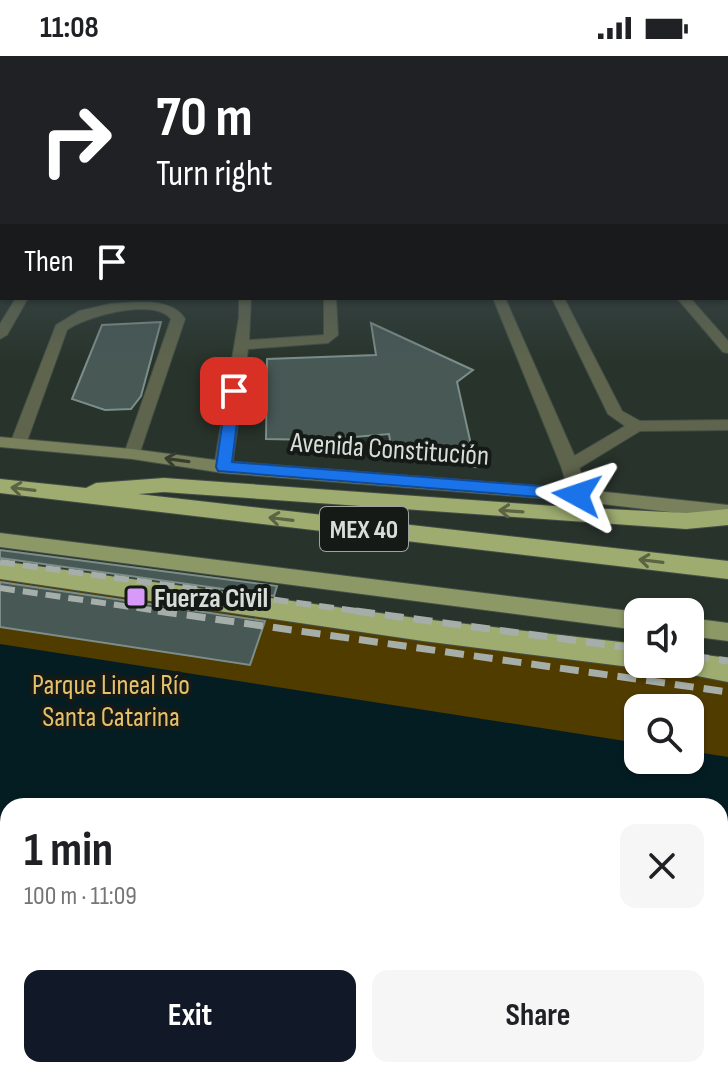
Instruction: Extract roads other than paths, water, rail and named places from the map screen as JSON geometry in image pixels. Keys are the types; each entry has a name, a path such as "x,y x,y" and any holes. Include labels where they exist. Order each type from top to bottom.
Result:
{"highway":[{"path":"74,496 117,486 164,485 568,515 686,521 728,514"},
{"name":"MEX 40","path":"0,486 728,570"},
{"path":"0,570 423,630 624,654"},
{"path":"704,666 728,670"}],"main road":[{"path":"0,540 624,619"},
{"path":"704,629 728,632"}],"street":[{"path":"0,335 5,319 20,300"},
{"path":"223,467 245,300"},
{"path":"241,345 328,339 331,335 330,300"},
{"path":"500,300 570,466 577,495"},
{"path":"559,300 616,414 637,426"},
{"path":"685,300 728,349"},
{"path":"9,443 61,328 73,317 88,311 146,302 174,312 178,319 132,454"},
{"path":"570,466 637,426 728,425"},
{"name":"Avenida Constitución","path":"9,443 132,454 223,467 577,495 728,514"}],"water":[{"path":"0,644 624,741 624,774 704,774 704,753 728,757 728,798 0,798"}],"railway":[{"path":"0,562 371,613"},
{"path":"0,588 169,613"},
{"path":"158,611 169,613"},
{"path":"356,611 624,647"},
{"path":"169,613 728,692"},
{"path":"704,658 728,661"}],"place":[{"name":"Fuerza Civil","path":"136,597"}],"park label":[{"name":"Parque Lineal Río Santa Catarina","path":"111,700"}]}
